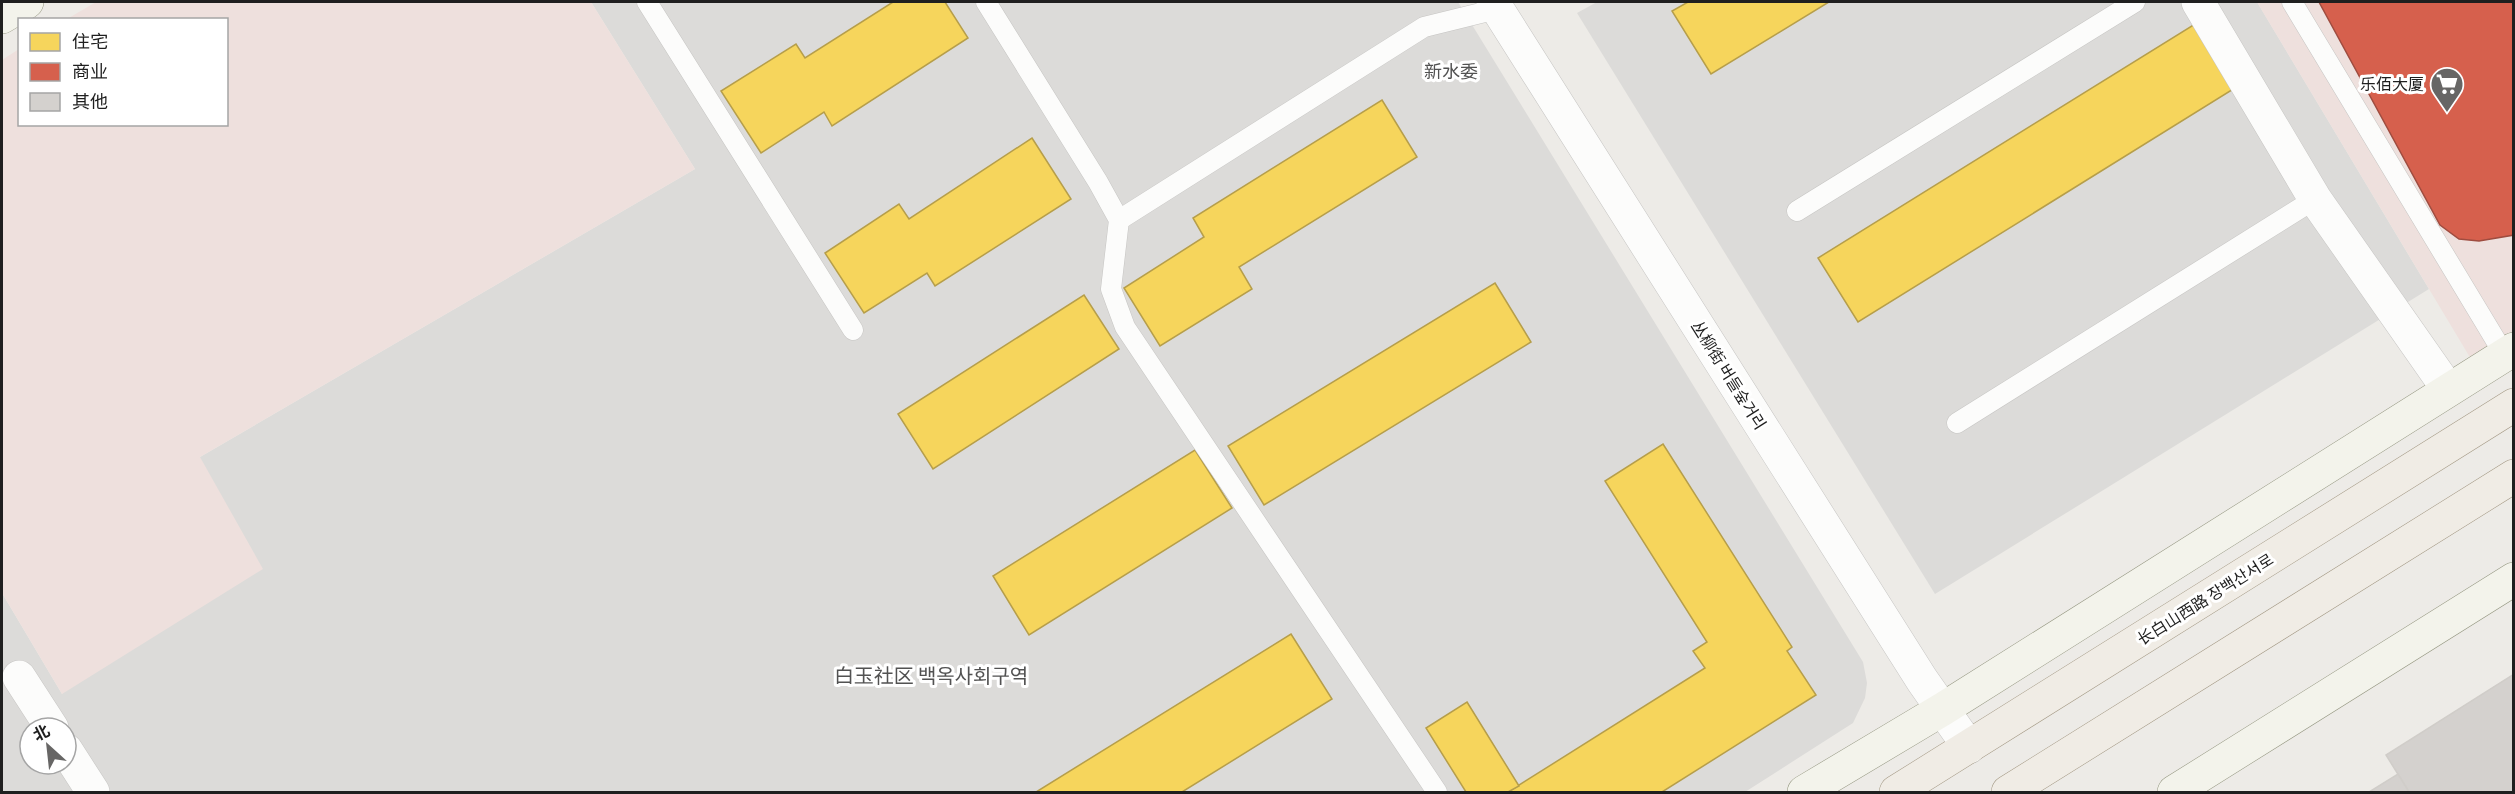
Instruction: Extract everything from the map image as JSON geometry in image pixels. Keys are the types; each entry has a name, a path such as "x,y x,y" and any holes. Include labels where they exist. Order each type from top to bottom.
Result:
{"main road":[{"name":"长白山西路 장백산서로","path":"1896,792 2514,405"},
{"path":"2008,792 2514,476"}],"street":[{"path":"2,17 27,2"},
{"path":"2198,2 2315,199 2448,389"},
{"name":"丛柳街 버들숲거리","path":"1495,5 1910,660 1969,747"},
{"path":"1804,792 1943,708 2509,351"},
{"path":"2174,792 2514,579"},
{"path":"19,677 44,716"},
{"path":"78,769 93,792"}],"lane":[{"path":"647,2 853,330"},
{"path":"986,2 1098,182 1119,220 1111,289 1125,327 1437,792"},
{"path":"1797,211 2135,2"},
{"path":"2292,2 2509,351"},
{"path":"1119,220 1424,27 1495,5"},
{"path":"1957,423 2315,199"}],"shaded area":[{"path":"96,2 591,2 695,169 200,457 263,569 62,694 2,593 2,60 18,50 18,126 228,126 228,18 69,18"},
{"path":"591,2 1458,2 1863,662 1867,683 1865,698 1853,723 1745,792 2,792 2,593 62,694 200,457 695,169"},
{"path":"1597,2 2257,2 2429,289 1935,594 1577,13"},
{"path":"2257,2 2513,2 2513,332 2471,359"}],"building: 住宅":[{"path":"893,2 945,2 968,38 832,126 824,112 761,153 721,91 796,44 805,58"},
{"path":"1688,2 1829,2 1711,74 1672,11"},
{"path":"2195,24 2235,88 1858,322 1818,258"},
{"path":"1382,100 1417,157 1239,267 1252,289 1160,346 1124,288 1204,237 1193,218"},
{"path":"1032,138 1071,199 935,286 927,273 864,313 825,253 899,204 909,219"},
{"path":"1495,283 1531,342 1264,505 1228,446"},
{"path":"1084,295 1119,349 933,469 898,414"},
{"path":"1663,444 1792,647 1787,651 1816,695 1662,792 1508,792 1705,668 1693,651 1707,642 1605,481"},
{"path":"1195,450 1232,508 1029,635 993,576"},
{"path":"1291,634 1332,699 1182,792 1036,792"},
{"path":"1467,702 1519,786 1508,792 1466,792 1426,728"}],"building: 商业":[{"name":"乐佰大厦","path":"2319,2 2514,2 2514,235 2479,241 2459,239 2440,225"}],"building: 其他":[{"path":"2514,674 2514,792 2409,792 2386,755"},
{"path":"2398,774 2409,792 2369,792"}],"place":[{"name":"乐佰大厦","path":"2447,113"}],"district":[{"name":"新水委","path":"1451,72"},
{"name":"白玉社区 백옥사회구역","path":"931,676"}]}
